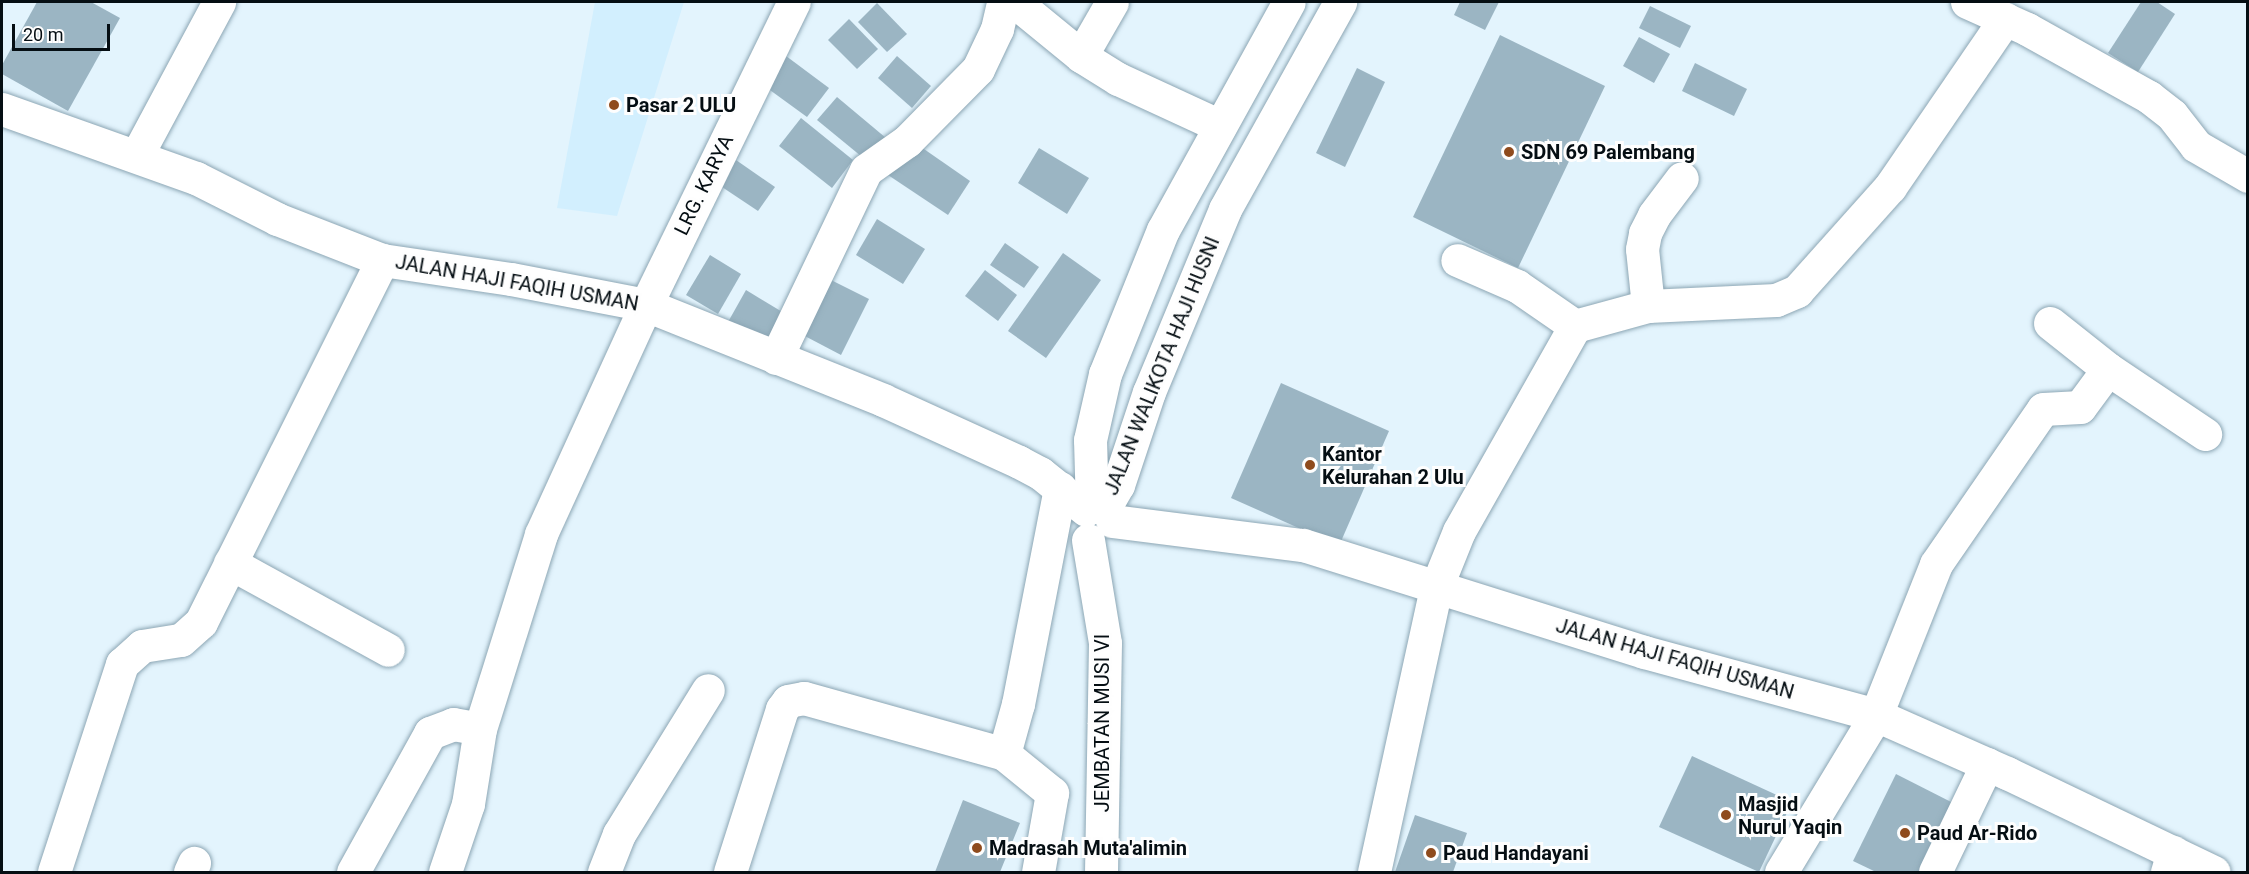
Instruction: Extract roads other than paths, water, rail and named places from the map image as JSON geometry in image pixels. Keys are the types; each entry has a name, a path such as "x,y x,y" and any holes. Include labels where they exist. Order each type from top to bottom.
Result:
{"street":[{"path":"137,155 219,2"},
{"name":"LRG. KARYA","path":"445,873 468,804 480,729 541,534 646,305 794,2"},
{"path":"776,358 866,170 907,141 978,69 997,29 1003,2"},
{"path":"1015,2 1080,56 1118,79 1220,126"},
{"path":"1080,56 1112,2"},
{"name":"JALAN WALIKOTA HAJI HUSNI","path":"1097,517 1090,441 1105,374 1163,230 1289,2"},
{"name":"JALAN WALIKOTA HAJI HUSNI","path":"1097,517 1118,485 1149,392 1225,209 1340,2"},
{"path":"1967,2 2005,19 2149,97 2172,115 2196,146 2247,176"},
{"path":"1374,873 1436,588 1459,531 1575,326 1648,306 1776,300 1797,291 1890,187 2005,19"},
{"name":"JALAN HAJI FAQIH USMAN","path":"2,108 196,178 278,219 382,260 511,279 646,305 871,395 1040,472 1097,517 1303,545 1644,652 1875,715 1987,764 2170,862 2214,873"},
{"path":"1648,306 1642,249 1646,233 1654,215 1682,178"},
{"path":"54,873 122,664 142,646 182,640 193,633 382,260"},
{"path":"1457,260 1517,286 1575,326"},
{"path":"2050,323 2108,369 2205,434"},
{"path":"1781,873 1875,715 1942,555 2043,409 2080,407 2108,369"},
{"path":"1004,754 1018,704 1060,488"},
{"name":"JEMBATAN MUSI VI","path":"1097,517 1105,643 1101,873"},
{"path":"230,563 388,650"},
{"path":"604,873 620,834 708,690"},
{"path":"730,873 782,709 794,699 804,698 1004,754 1052,794 1038,873"},
{"path":"354,873 430,733 453,724 480,729"},
{"path":"1935,873 1987,764"}],"place":[{"name":"Pasar 2 ULU","path":"614,105"},
{"name":"SDN 69 Palembang","path":"1509,152"},
{"name":"Kantor Kelurahan 2 Ulu","path":"1310,465"},
{"name":"Masjid Nurul Yaqin","path":"1726,815"},
{"name":"Paud Ar-Rido","path":"1905,833"},
{"name":"Madrasah Muta'alimin","path":"977,848"},
{"name":"Paud Handayani","path":"1431,853"}]}
